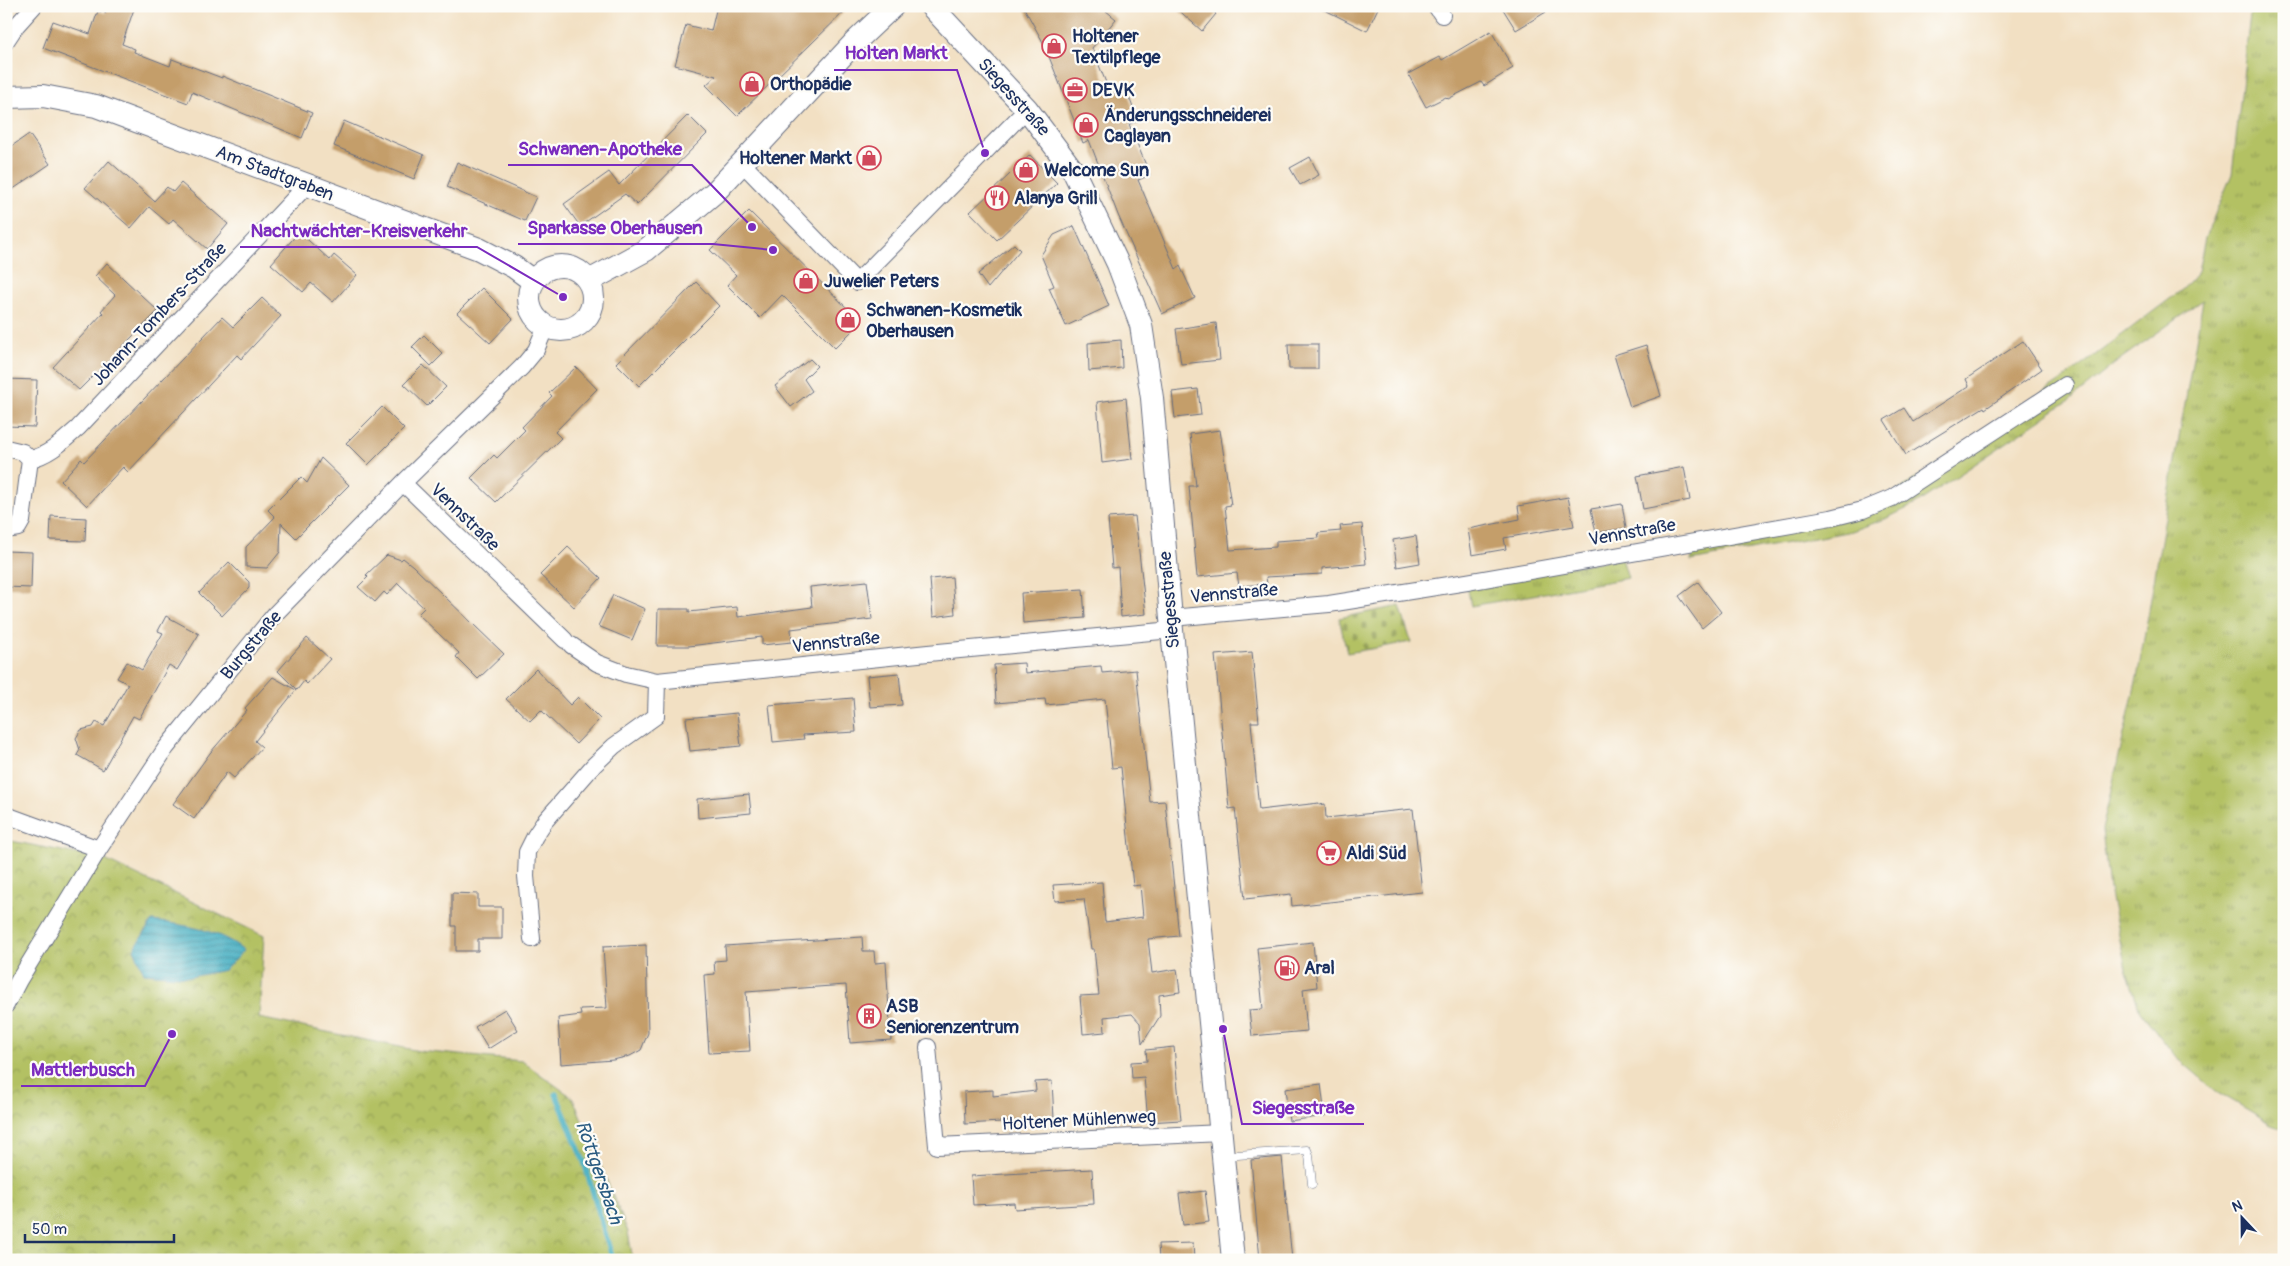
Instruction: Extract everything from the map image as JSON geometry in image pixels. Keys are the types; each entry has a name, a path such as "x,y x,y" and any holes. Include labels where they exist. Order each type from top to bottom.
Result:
{"main road":[{"path":"589,281 646,250 708,198 743,164 855,42 892,6"},
{"name":"Siegesstraße","path":"931,6 1028,109 1074,172 1118,264 1141,325 1152,398 1171,624 1234,1260"},
{"name":"Am Stadtgraben","path":"6,97 43,96 96,106 479,249 514,267 533,281"},
{"path":"563,266 575,269 589,281 593,300 589,313 580,323 568,329 555,330 546,326 534,315 529,304 529,292 533,281 541,273 551,267 563,266"}],"street":[{"path":"6,41 16,26 34,6"},
{"path":"743,164 857,282 1028,109"},
{"name":"Johann-Tombers-Straße","path":"30,459 45,454 78,428 308,185"},
{"name":"Burgstraße","path":"6,1005 99,849 166,748 275,614 403,483 522,367 536,350 546,326"},
{"name":"Vennstraße","path":"403,483 554,632 568,643 597,663 626,674 657,681 928,652 1329,604 1831,518 1864,510 1892,498 2065,385"},
{"path":"6,448 23,452 30,459 22,521 18,528 6,530"},
{"path":"532,940 526,876 527,852 545,821 594,765 614,746 656,716 657,681"},
{"path":"6,816 99,849"},
{"name":"Holtener Mühlenweg","path":"928,1047 937,1146 1222,1133"}],"lane":[{"path":"1224,1156 1307,1150 1310,1155 1312,1184"}],"green space":[{"path":"2251,6 2284,6 2284,1128 2272,1124 2216,1091 2176,1057 2140,1011 2126,968 2109,889 2102,830 2138,673 2203,300 2122,358 2071,399 1916,504 1885,519 1852,531 1691,561 1695,544 1865,513 2062,380 2183,289 2198,272 2205,238 2232,174"},
{"path":"1622,558 1628,578 1471,606 1467,585"},
{"path":"1400,606 1411,642 1347,653 1339,618"},
{"path":"6,840 103,859 264,936 259,1018 419,1051 522,1061 573,1098 628,1232 633,1260 6,1260"}],"water":[{"path":"152,921 200,929 223,937 244,950 225,970 190,977 144,973 134,949"}],"building":[{"path":"108,6 135,6 122,44 135,49 134,52 170,66 172,59 222,78 222,76 312,113 302,138 192,92 188,103 43,48 53,21 90,34 98,11 105,13"},
{"path":"717,6 850,6 737,116 706,85 716,76 675,65 686,25 711,31"},
{"path":"1023,6 1100,6 1116,19 1092,48 1111,95 1126,89 1138,121 1129,124 1150,175 1138,180 1176,269 1180,266 1195,298 1162,314 1118,215 1089,140 1083,143 1044,44"},
{"path":"1174,6 1208,6 1216,14 1202,31"},
{"path":"1317,6 1379,6 1367,31"},
{"path":"1501,6 1556,6 1516,30"},
{"path":"1491,31 1513,68 1484,86 1481,82 1448,99 1446,97 1426,107 1408,74 1440,57 1442,60"},
{"path":"688,115 707,134 637,205 625,194 580,226 564,204 609,172 619,185"},
{"path":"344,121 424,155 414,179 334,146"},
{"path":"29,134 50,164 6,194 6,150"},
{"path":"1030,155 1057,183 997,240 970,212"},
{"path":"1310,157 1319,175 1300,185 1290,168"},
{"path":"109,161 154,201 167,187 173,192 181,183 228,224 207,249 173,219 169,224 149,207 131,228 85,188"},
{"path":"457,162 536,197 525,221 447,187"},
{"path":"749,211 861,322 835,348 782,295 760,318 727,285 736,275 710,250"},
{"path":"1074,226 1109,306 1066,326 1049,288 1054,286 1041,255 1054,235"},
{"path":"299,232 330,260 334,255 357,275 333,302 311,283 303,292 271,264"},
{"path":"1014,244 1020,250 988,288 978,274"},
{"path":"107,263 158,311 79,390 53,367 103,313 101,311 115,295 95,276"},
{"path":"696,282 719,306 639,386 616,363"},
{"path":"482,288 513,319 490,343 457,313"},
{"path":"262,298 281,316 241,359 237,355 128,472 123,467 87,506 61,481 81,459 84,462 222,317 233,327"},
{"path":"1216,323 1220,360 1181,364 1176,329"},
{"path":"424,335 443,354 431,366 412,347"},
{"path":"1121,340 1122,368 1089,371 1088,343"},
{"path":"2023,341 2042,369 1985,409 1984,407 1906,455 1884,420 1904,408 1913,422 1969,386 1966,379"},
{"path":"1288,344 1318,344 1318,369 1289,369"},
{"path":"1646,345 1661,396 1630,407 1614,355"},
{"path":"810,359 817,366 804,379 812,391 791,407 775,386"},
{"path":"423,365 446,387 427,406 404,384"},
{"path":"576,367 597,389 555,432 561,438 496,502 471,478 494,455 497,458 525,430 522,427 552,396 549,393"},
{"path":"6,379 37,380 35,427 6,426"},
{"path":"1198,389 1201,415 1175,418 1172,392"},
{"path":"1126,398 1132,459 1102,463 1097,402"},
{"path":"382,407 404,429 368,465 346,443"},
{"path":"1220,430 1231,505 1225,506 1230,550 1276,547 1276,541 1319,538 1318,533 1341,531 1340,526 1362,524 1366,564 1322,568 1322,574 1266,577 1267,584 1239,586 1237,573 1197,577 1189,486 1196,486 1190,434"},
{"path":"321,458 349,485 296,538 281,523 280,552 267,568 246,567 246,547 275,517 268,510 301,477 307,483"},
{"path":"1684,467 1690,500 1643,509 1637,476"},
{"path":"1568,497 1574,526 1504,538 1506,549 1472,555 1468,529 1520,519 1518,506"},
{"path":"1622,504 1626,528 1596,533 1591,509"},
{"path":"51,516 86,518 85,541 50,540"},
{"path":"1135,516 1146,614 1121,617 1118,567 1112,568 1108,518"},
{"path":"1416,536 1420,563 1397,567 1393,540"},
{"path":"568,547 601,578 574,607 540,575"},
{"path":"6,551 32,552 31,588 6,587"},
{"path":"387,555 401,560 403,558 413,566 504,654 478,679 456,657 459,653 418,614 424,608 398,583 387,595 384,592 375,602 358,587 368,577 366,575"},
{"path":"229,562 249,582 249,588 222,616 199,593"},
{"path":"952,577 955,614 933,617 930,579"},
{"path":"867,581 872,619 791,629 792,642 762,645 762,637 689,646 657,646 658,609 689,609 689,612 737,607 738,617 812,607 810,587"},
{"path":"1698,582 1721,612 1702,628 1679,596"},
{"path":"1083,589 1085,618 1023,623 1021,593"},
{"path":"613,595 645,609 632,640 598,626"},
{"path":"166,616 199,634 177,670 169,665 139,719 133,716 103,770 77,755 80,750 76,738 81,730 93,727 96,722 104,726 128,684 117,678 127,662 142,670 163,633 158,631"},
{"path":"307,638 330,659 307,684 304,681 297,690 278,671"},
{"name":"Aldi Süd","path":"1252,652 1259,722 1251,722 1259,810 1319,803 1319,805 1325,804 1326,818 1413,809 1422,892 1292,906 1291,894 1245,899 1235,808 1229,809 1215,655"},
{"path":"1024,663 1025,673 1101,666 1102,673 1136,670 1150,802 1165,801 1179,936 1148,939 1152,973 1177,969 1180,992 1159,995 1160,1016 1142,1044 1140,1023 1132,1014 1104,1017 1105,1032 1083,1034 1080,996 1099,995 1094,949 1091,949 1084,899 1055,901 1053,885 1102,882 1105,922 1143,917 1140,885 1133,886 1121,767 1112,768 1105,699 1046,705 1045,699 996,703 994,665"},
{"path":"536,669 570,705 578,697 600,719 576,744 541,710 530,721 506,699"},
{"path":"899,673 902,705 870,707 867,676"},
{"path":"273,677 296,690 255,741 262,747 234,778 227,772 194,819 173,804 210,753 247,710 245,708"},
{"path":"853,698 856,732 803,735 804,739 773,742 769,705"},
{"path":"737,713 741,746 690,751 686,718"},
{"path":"749,794 751,813 698,818 697,799"},
{"path":"452,893 478,894 478,907 502,907 502,939 478,939 478,951 456,951 456,926 452,926"},
{"name":"ASB Seniorenzentrum","path":"862,937 863,951 874,951 875,963 886,962 891,1040 850,1043 846,985 746,992 750,1051 709,1053 704,975 715,974 714,961 726,960 725,946"},
{"path":"1313,942 1317,987 1303,989 1307,1031 1252,1036 1249,1010 1263,1009 1257,948"},
{"path":"646,945 648,1033 641,1050 630,1056 613,1060 561,1064 558,1018 581,1015 580,1009 607,1008 603,947"},
{"path":"505,1009 518,1030 488,1049 475,1027"},
{"path":"1174,1047 1181,1120 1148,1122 1144,1077 1132,1078 1131,1062 1147,1061 1146,1050"},
{"path":"1052,1081 1054,1119 965,1124 964,1092 993,1090 993,1096 1036,1091 1035,1082"},
{"path":"1321,1084 1325,1116 1289,1121 1285,1089"},
{"path":"1282,1157 1292,1260 1260,1260 1251,1160"},
{"path":"1092,1169 1094,1204 1015,1209 1014,1203 973,1205 971,1176"},
{"path":"1205,1191 1209,1222 1183,1225 1179,1194"},
{"path":"1193,1243 1194,1260 1159,1260 1158,1244"}],"waterway":[{"name":"Röttgersbach","path":"556,1094 584,1162 613,1260"}],"place":[{"name":"Holtener Textilpflege","path":"1054,46"},
{"name":"Orthopädie","path":"752,84"},
{"name":"DEVK","path":"1075,90"},
{"name":"Änderungsschneiderei Caglayan","path":"1086,125"},
{"name":"Holten Markt","path":"985,153"},
{"name":"Holtener Markt","path":"869,158"},
{"name":"Welcome Sun","path":"1026,170"},
{"name":"Alanya Grill","path":"997,198"},
{"name":"Schwanen-Apotheke","path":"752,227"},
{"name":"Sparkasse Oberhausen","path":"773,250"},
{"name":"Juwelier Peters","path":"806,281"},
{"name":"Nachtwächter-Kreisverkehr","path":"563,297"},
{"name":"Schwanen-Kosmetik Oberhausen","path":"848,320"},
{"name":"Aldi Süd","path":"1329,853"},
{"name":"Aral","path":"1287,968"},
{"name":"ASB Seniorenzentrum","path":"869,1016"},
{"name":"Siegesstraße","path":"1223,1029"},
{"name":"Mattlerbusch","path":"172,1034"}]}
